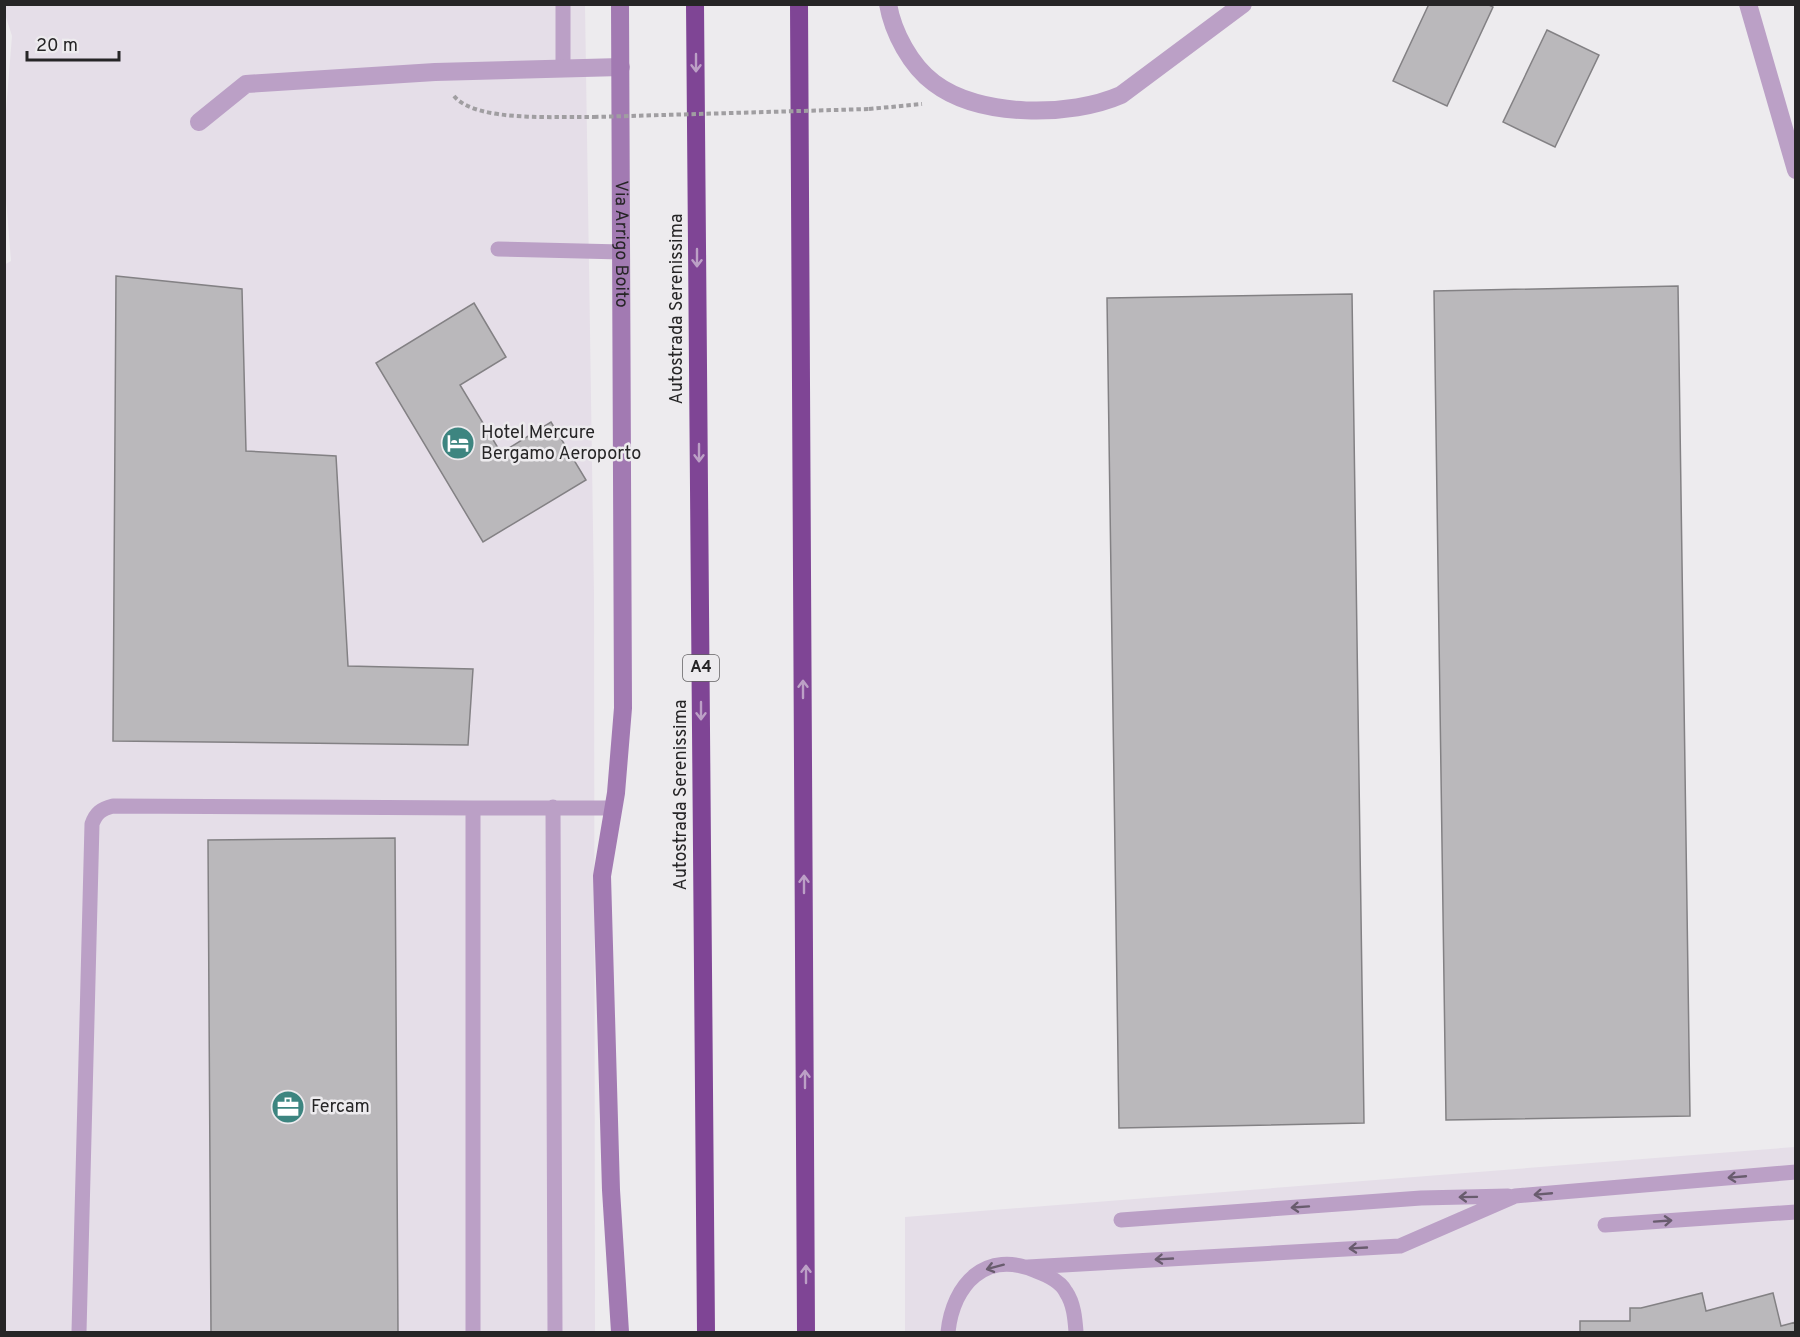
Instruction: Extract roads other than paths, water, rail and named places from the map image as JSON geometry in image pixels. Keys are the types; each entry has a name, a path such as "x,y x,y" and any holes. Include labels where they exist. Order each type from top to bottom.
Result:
{"highway":[{"name":"Autostrada Serenissima","path":"695,4 706,1332"},
{"path":"800,4 806,1332"}],"street":[{"name":"Via Arrigo Boito","path":"620,4 624,484 623,708 613,808 602,876 610,1190 620,1332"},
{"path":"888,4 900,39 910,57 922,73 950,92 987,105 1008,109 1058,110 1105,102 1137,84 1243,4"},
{"path":"1748,4 1796,171"},
{"path":"199,122 246,84 435,72 621,67"}],"lane":[{"path":"563,4 563,69"},
{"path":"498,249 622,252"},
{"path":"79,1332 92,824 94,817 100,811 113,806 613,808"},
{"path":"553,807 555,1332"},
{"path":"472,808 473,1332"},
{"path":"1121,1220 1421,1198 1515,1196 1796,1172"},
{"path":"948,1332 952,1304 962,1287 980,1271 1005,1264 1028,1267 1400,1246 1515,1196"},
{"path":"1605,1225 1796,1212"},
{"path":"1028,1267 1048,1276 1066,1291 1074,1313 1076,1332"}],"place":[{"name":"Hotel Mercure Bergamo Aeroporto","path":"458,443"},
{"name":"Fercam","path":"288,1107"}]}
